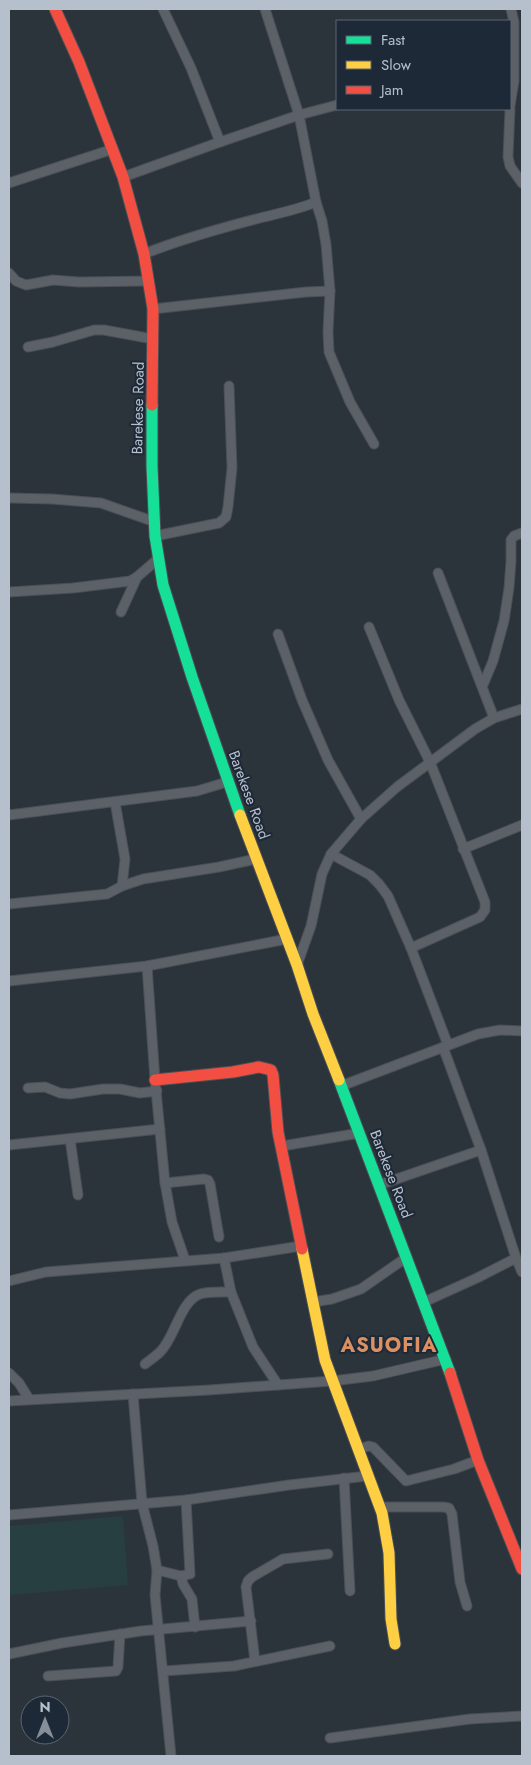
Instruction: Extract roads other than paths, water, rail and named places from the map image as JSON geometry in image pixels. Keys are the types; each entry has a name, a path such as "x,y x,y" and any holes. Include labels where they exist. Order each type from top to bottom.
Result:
{"main road":[{"name":"Barekese Road","path":"56,9 124,177 144,254 152,309 154,340 152,466 155,536 163,585 227,782 287,939 313,1014 446,1359 478,1460 522,1569"},
{"path":"156,1086 259,1067 271,1070 278,1132 325,1360 380,1507 389,1553 391,1619 395,1644"}],"street":[{"path":"163,9 191,68 220,142"},
{"path":"265,9 299,115 316,202 322,221 330,291 329,352 350,402 374,444"},
{"path":"511,9 514,22 514,81 511,94"},
{"path":"124,177 299,115 336,105"},
{"path":"510,110 508,157 510,166 522,183"},
{"path":"9,183 113,149"},
{"path":"144,254 168,244 287,212 316,202"},
{"path":"9,273 16,281 26,285 53,280 79,282 148,281"},
{"path":"152,309 330,291"},
{"path":"28,347 94,330 104,330 154,340"},
{"path":"155,536 219,523 226,517 232,468 229,386"},
{"path":"9,498 101,503 155,522"},
{"path":"482,685 493,661 504,621 510,588 512,561 510,540 522,533"},
{"path":"9,592 130,581 159,558"},
{"path":"438,573 494,718"},
{"path":"121,612 137,577"},
{"path":"369,627 399,700 430,762 485,902 485,910 480,917 411,948"},
{"path":"278,634 302,700 328,760 361,819"},
{"path":"296,965 311,926 322,874 331,854 361,819 397,787 475,729 494,718 522,709"},
{"path":"9,815 198,791 227,782"},
{"path":"115,802 125,859 122,886"},
{"path":"463,849 522,824"},
{"path":"331,854 358,868 379,884 388,896 411,948 522,1272"},
{"path":"9,904 107,894 122,886 143,879 256,859"},
{"path":"9,981 147,966 287,939"},
{"path":"147,966 164,1183 174,1228 185,1260"},
{"path":"341,1086 478,1034 500,1030 522,1030"},
{"path":"28,1088 45,1087 60,1093 70,1094 103,1089 120,1089 140,1093 156,1086"},
{"path":"9,1145 160,1129"},
{"path":"282,1146 360,1133"},
{"path":"70,1139 78,1195"},
{"path":"379,1185 481,1150"},
{"path":"164,1183 208,1180 219,1237"},
{"path":"9,1281 46,1272 224,1258 301,1246"},
{"path":"312,1302 332,1299 361,1289 407,1257"},
{"path":"224,1258 231,1292 254,1347 278,1385"},
{"path":"424,1302 516,1258"},
{"path":"145,1364 161,1351 191,1300 206,1292 231,1292"},
{"path":"9,1401 332,1381 388,1373 446,1359"},
{"path":"9,1373 19,1382 29,1399"},
{"path":"133,1394 142,1503 154,1546 157,1570 155,1595 171,1756"},
{"path":"358,1449 369,1446 373,1447 406,1481 454,1469 478,1460"},
{"path":"9,1515 186,1500 367,1476"},
{"path":"344,1478 350,1591"},
{"path":"157,1570 181,1576 191,1572 186,1500"},
{"path":"380,1507 449,1508 452,1514 460,1582 467,1606"},
{"path":"255,1661 246,1587 248,1581 283,1558 328,1554"},
{"path":"181,1576 182,1584 192,1599 195,1627"},
{"path":"9,1654 120,1634 251,1622"},
{"path":"48,1676 116,1671 120,1634"},
{"path":"164,1671 234,1666 330,1646"},
{"path":"330,1738 470,1719 522,1716"}],"district":[{"name":"ASUOFIA","path":"389,1345"}]}
